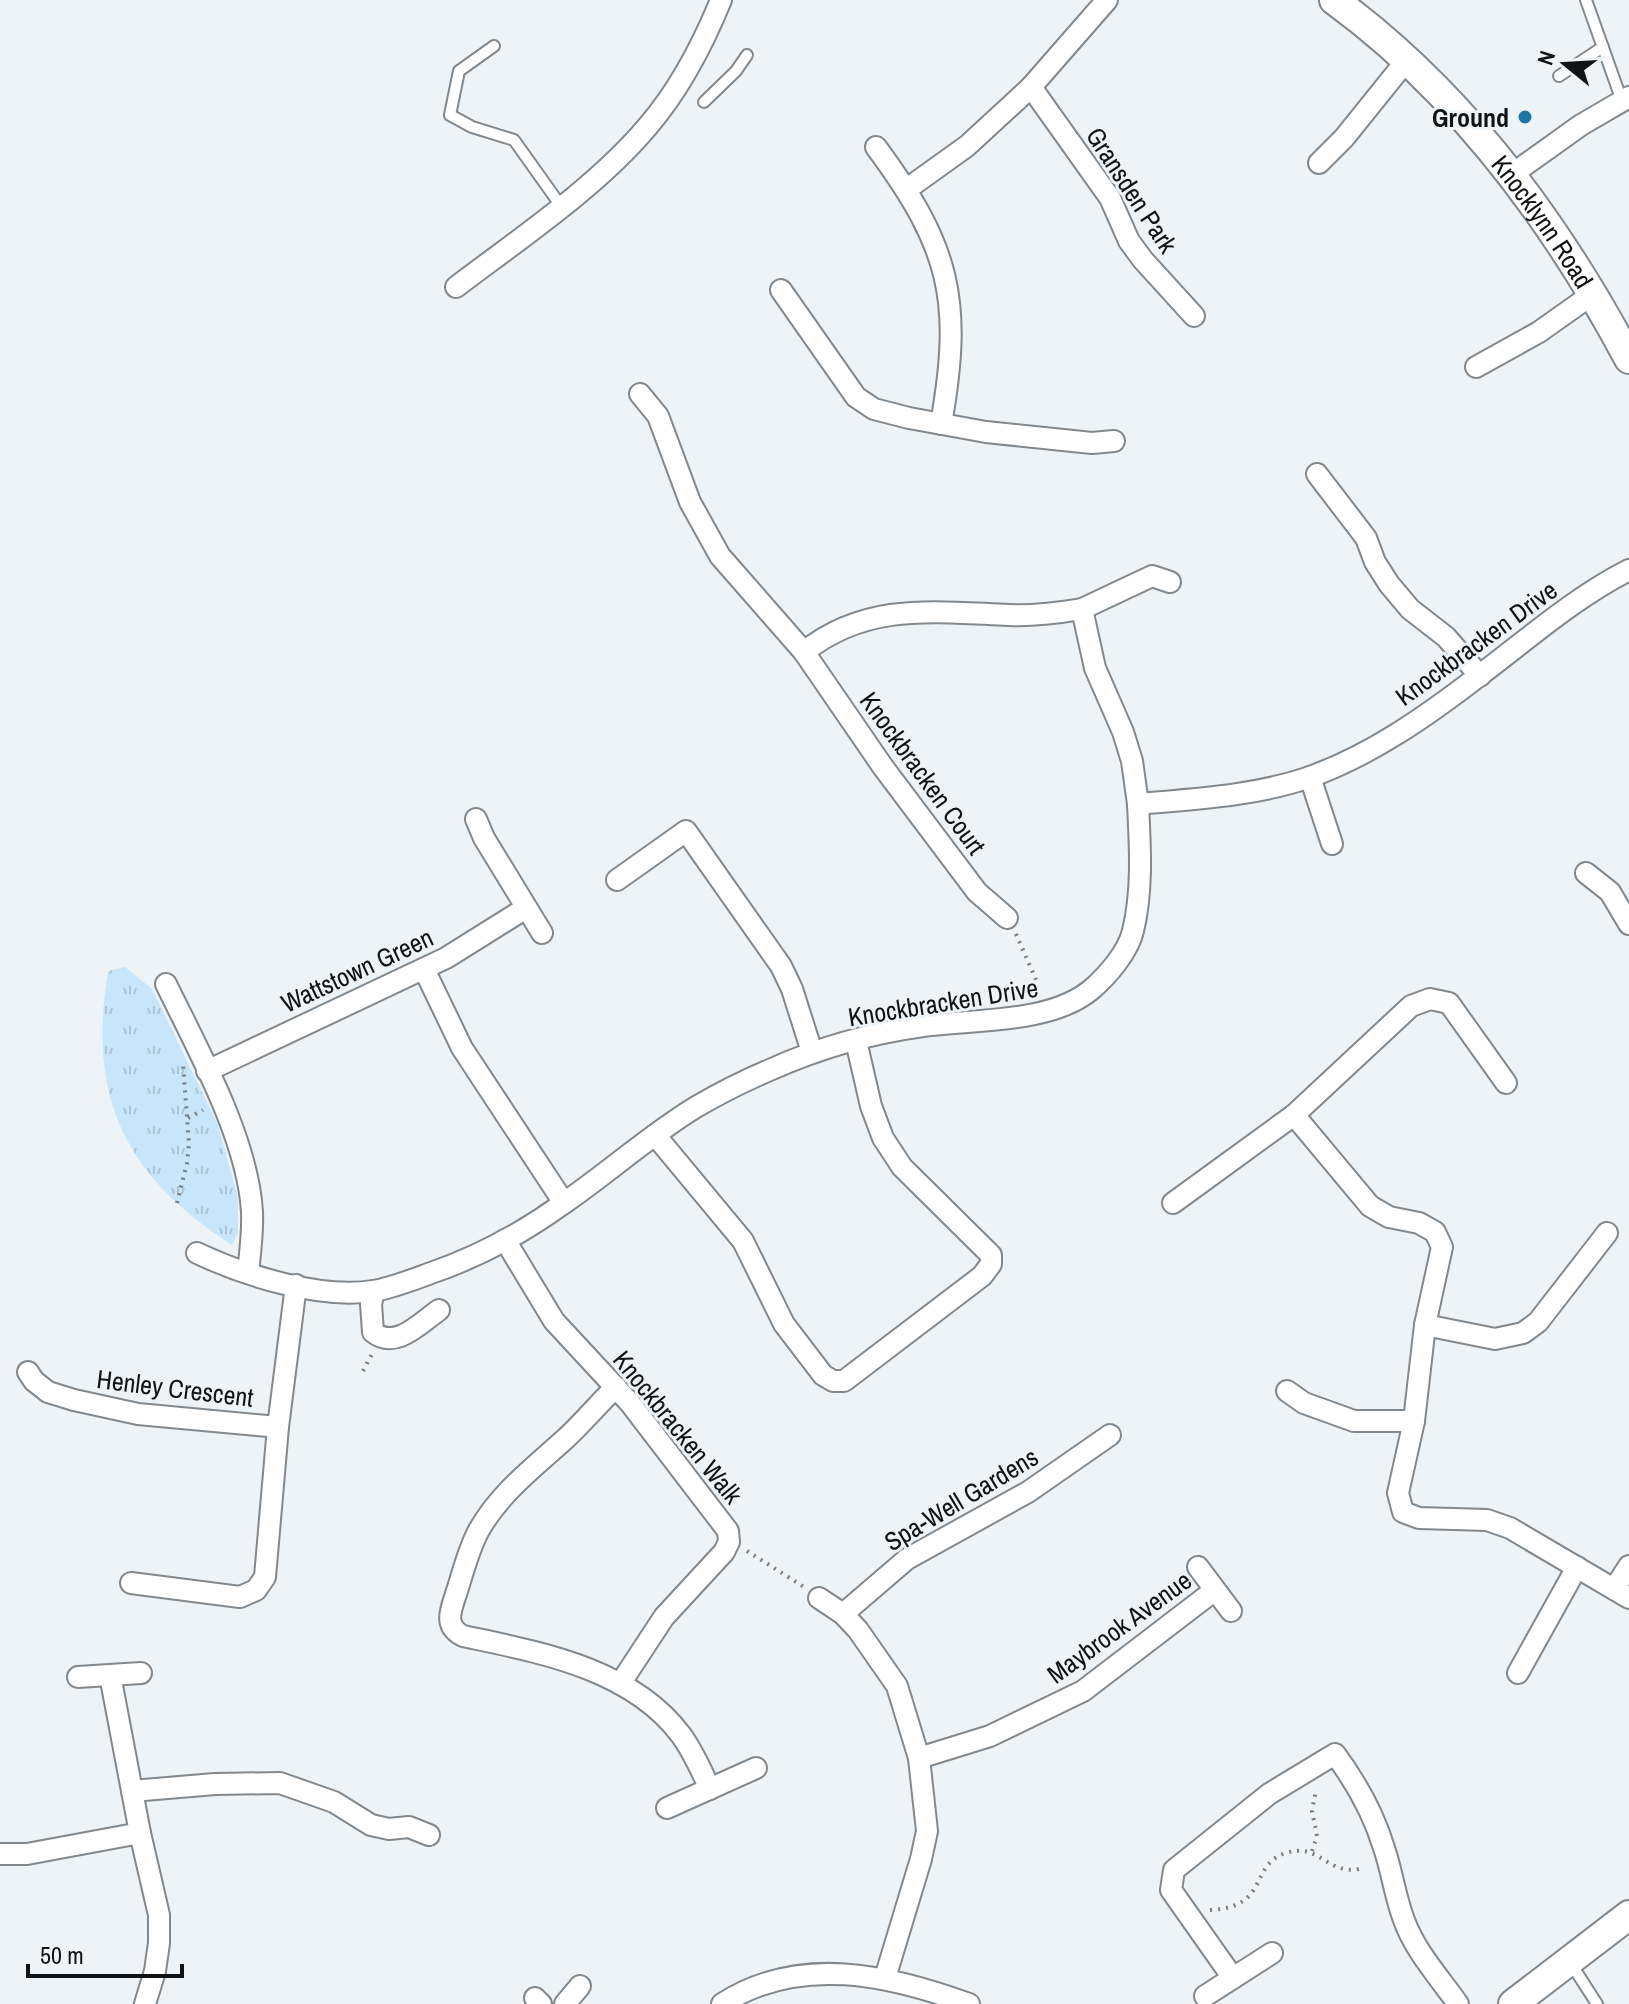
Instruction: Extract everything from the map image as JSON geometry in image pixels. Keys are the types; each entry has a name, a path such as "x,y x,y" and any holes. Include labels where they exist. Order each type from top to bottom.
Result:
{"street":[{"path":"456,287 561,206 621,155 647,128 670,98 692,60 721,0"},
{"path":"907,189 967,146 1031,87 1107,0"},
{"name":"Knocklynn Road","path":"1334,0 1406,61 1457,112 1511,175 1594,293 1629,359"},
{"path":"1319,163 1344,138 1406,61"},
{"name":"Gransden Park","path":"1031,87 1110,198 1129,241 1194,316"},
{"path":"1511,175 1581,125 1625,99"},
{"path":"876,147 907,189 929,228 948,284 951,348 941,424"},
{"path":"781,290 856,397 874,409 941,424 1034,438 1092,443 1114,441"},
{"path":"1476,367 1539,332 1594,293"},
{"name":"Knockbracken Court","path":"640,394 658,416 690,502 720,556 804,652 883,767 977,892 1009,921"},
{"path":"1317,474 1366,538 1375,562 1389,584 1410,609 1446,637 1480,676"},
{"name":"Knockbracken Drive","path":"197,1253 248,1273 296,1285 374,1291 454,1265 505,1240 564,1203 655,1135 723,1093 812,1052 920,1026 1029,1015 1061,1008 1091,990 1118,962 1133,933 1138,888 1138,804 1238,793 1310,777 1391,737 1480,676 1589,592 1629,570"},
{"path":"804,652 821,639 868,620 905,611 1048,615 1082,609 1152,576 1170,582"},
{"path":"1082,609 1095,668 1132,761 1138,804"},
{"path":"1310,777 1332,844"},
{"path":"476,819 542,933"},
{"path":"617,880 686,831 781,966 792,989 812,1052"},
{"path":"1586,873 1610,892 1629,924"},
{"name":"Wattstown Green","path":"207,1071 424,969 526,908"},
{"path":"424,969 462,1048 564,1203"},
{"path":"166,984 234,1134 247,1179 252,1213 248,1273"},
{"path":"1173,1203 1294,1115 1411,1006 1430,999 1449,1003 1506,1083"},
{"path":"655,1135 743,1241 784,1324 823,1375 833,1381 844,1381 982,1276 991,1264 991,1255 902,1167 883,1138 871,1106 856,1041"},
{"path":"1294,1115 1370,1206 1389,1217 1419,1223 1435,1232 1442,1247 1425,1325 1414,1421 1398,1493 1403,1512 1419,1518 1487,1520 1510,1528 1622,1594 1629,1566"},
{"path":"1425,1325 1495,1339 1523,1333 1538,1322 1607,1233"},
{"name":"Knockbracken Walk","path":"505,1240 554,1321 616,1387 728,1531 729,1542 724,1552 664,1617 620,1684"},
{"name":"Henley Crescent","path":"131,1583 240,1597 256,1590 265,1577 278,1427 296,1285"},
{"path":"374,1291 371,1304 373,1332 381,1338 392,1340 439,1310"},
{"name":"Henley Crescent","path":"28,1372 48,1392 74,1400 138,1414 278,1427"},
{"path":"616,1387 567,1437 511,1487 494,1508 472,1545 450,1611 449,1623 453,1631 463,1636 553,1656 620,1684 648,1703 681,1734 710,1789"},
{"path":"1287,1391 1304,1403 1354,1421 1414,1421"},
{"name":"Spa-Well Gardens","path":"843,1614 907,1559 1028,1492 1110,1435"},
{"name":"Maybrook Avenue","path":"1198,1567 1231,1611"},
{"path":"1518,1673 1577,1567"},
{"name":"Maybrook Avenue","path":"919,1758 990,1736 1083,1691 1215,1590"},
{"path":"819,1598 843,1614 858,1630 897,1686 919,1758 927,1831 885,1978"},
{"path":"78,1677 141,1673"},
{"path":"110,1675 159,1915 155,1971 145,2004"},
{"path":"1233,1978 1171,1890 1174,1870 1269,1794 1335,1754 1376,1825 1403,1919 1413,1942 1458,2004"},
{"path":"667,1808 756,1768"},
{"path":"132,1791 215,1784 280,1783 334,1802 371,1825 389,1829 409,1827 429,1835"},
{"path":"0,1854 27,1854 140,1833"},
{"path":"1513,2004 1629,1915"},
{"path":"1205,1996 1272,1953"},
{"path":"722,2004 777,1981 826,1974 885,1978 924,1987 969,2004"},
{"path":"565,2004 580,1986"}],"lane":[{"path":"1586,0 1625,99"},
{"path":"494,46 459,71 450,115 472,127 514,140 561,206"},
{"path":"1559,76 1603,47"},
{"path":"704,102 736,71 747,55"},
{"path":"1570,1961 1597,2004"}],"path":[{"path":"1009,921 1037,982"},
{"path":"177,1203 187,1163 188,1118 183,1054"},
{"path":"188,1118 209,1107"},
{"path":"741,1548 759,1556 819,1598"},
{"path":"1312,1852 1317,1836 1312,1811 1316,1785"},
{"path":"1201,1907 1208,1910 1234,1907 1256,1889 1262,1873 1282,1854 1296,1850 1312,1852 1347,1870 1364,1868"}],"green space":[{"path":"125,967 152,989 218,1125 238,1198 238,1233 232,1245 195,1219 165,1191 140,1161 122,1130 110,1095 103,1058 103,1016 108,971"}],"place":[{"name":"Ground","path":"1525,117"}]}
